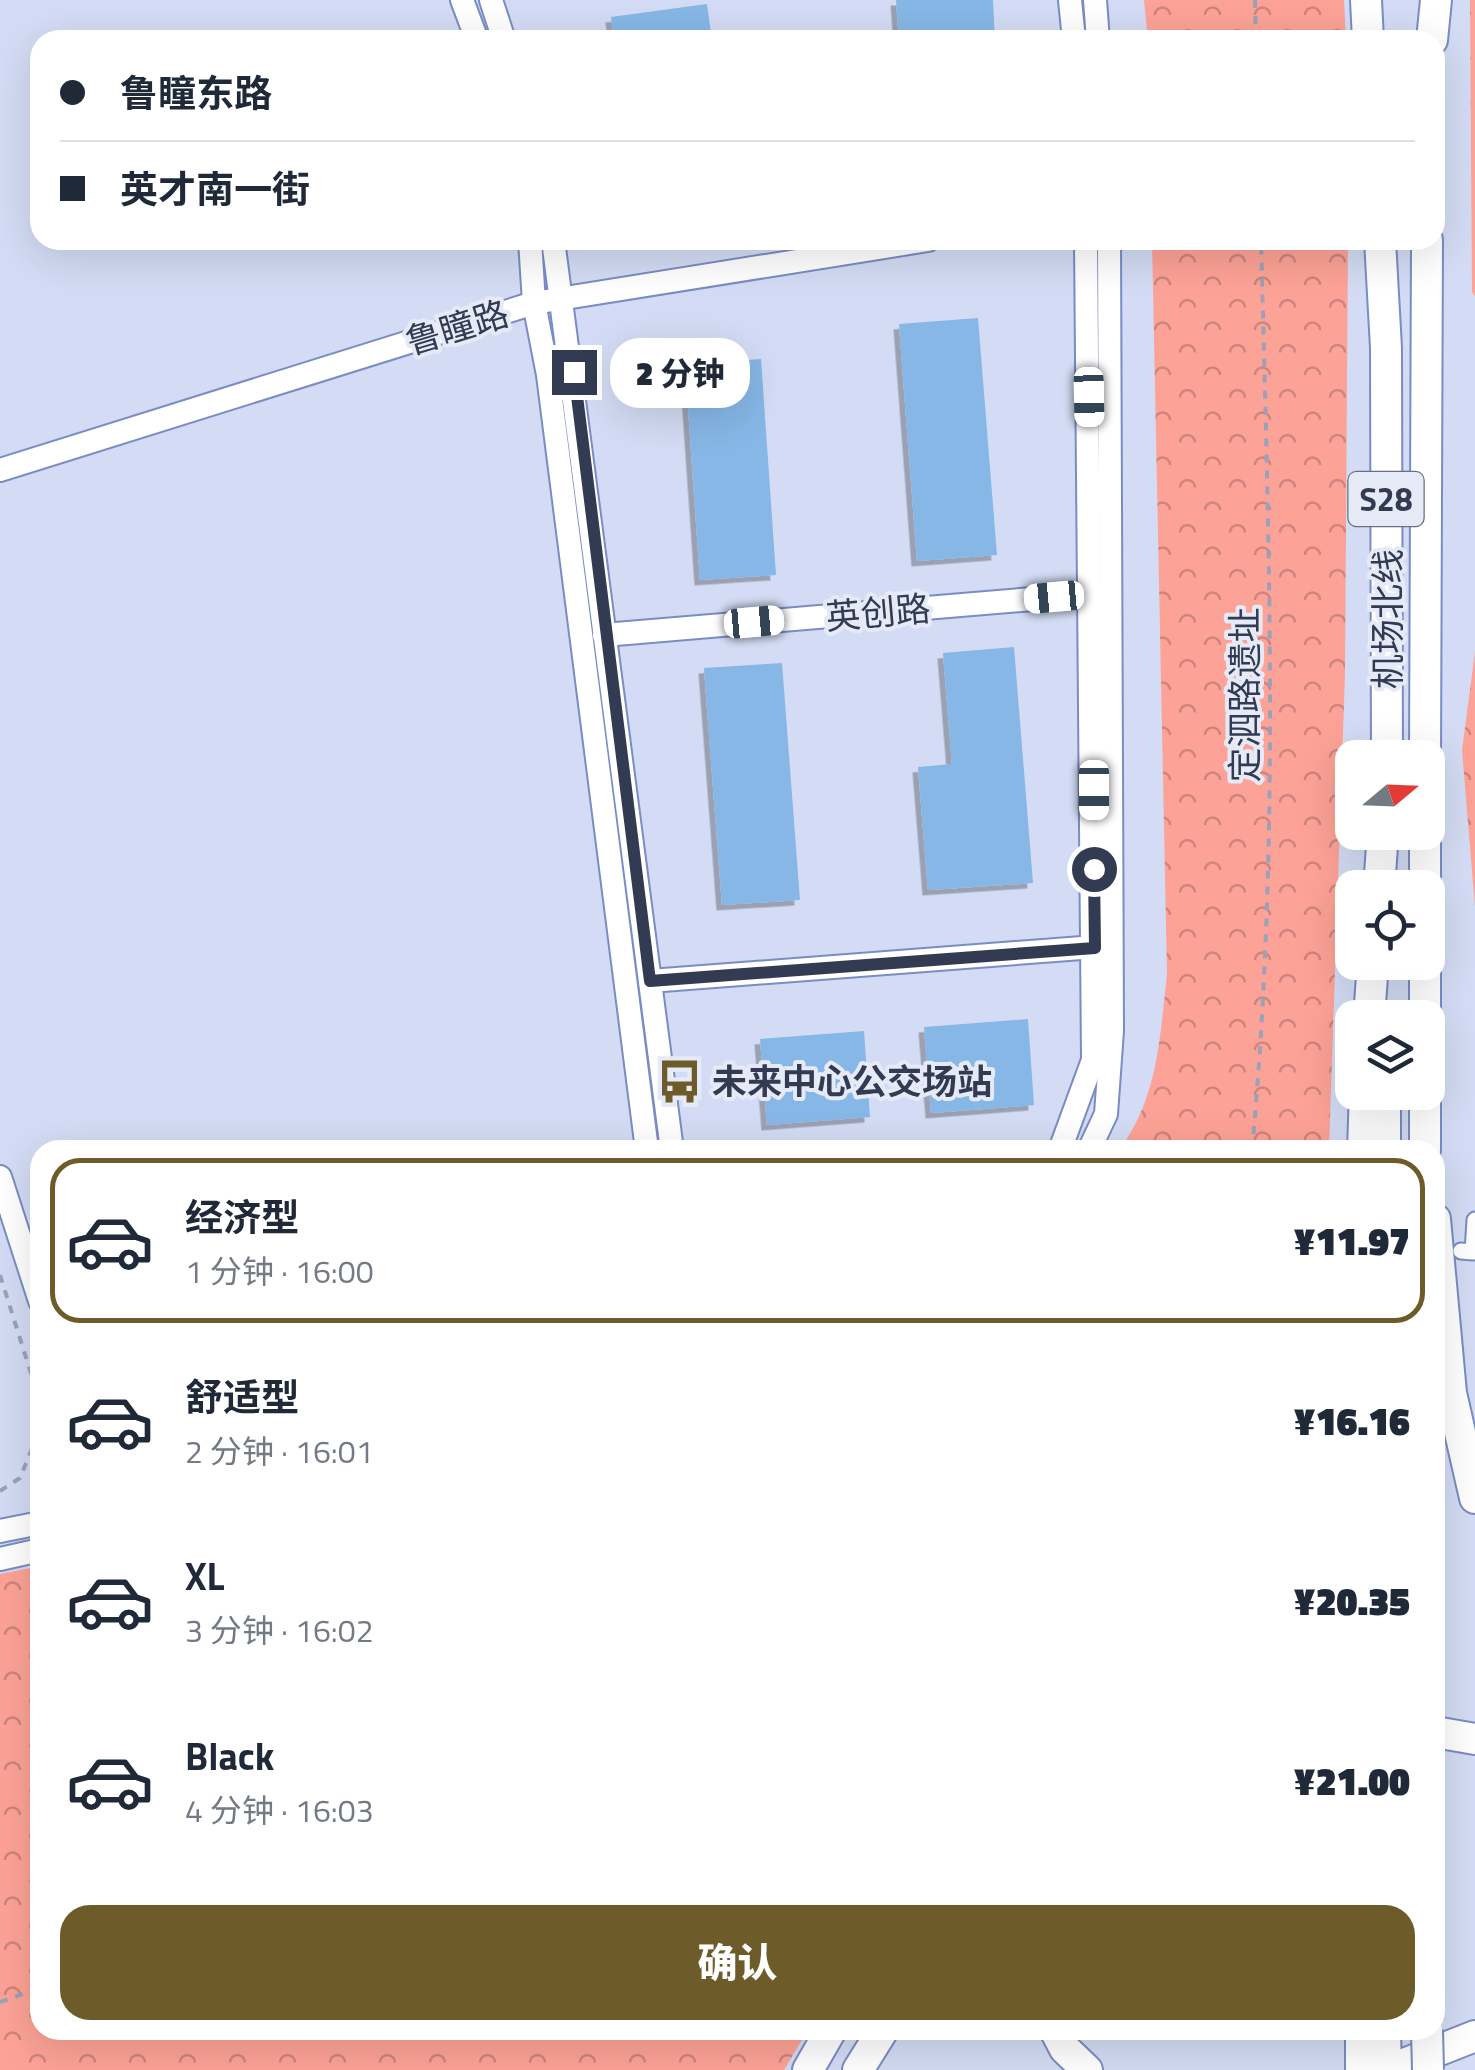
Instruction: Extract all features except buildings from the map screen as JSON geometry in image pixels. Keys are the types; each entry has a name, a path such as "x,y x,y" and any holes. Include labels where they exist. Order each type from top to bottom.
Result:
{"highway":[{"path":"1433,30 1436,0"},
{"name":"机场北线","path":"1381,250 1386,348 1387,740"},
{"name":"机场北线","path":"1425,740 1427,250"},
{"path":"1363,1140 1364,1110"},
{"path":"1385,1140 1386,1110"},
{"path":"1425,1110 1427,1140"},
{"path":"1445,1321 1452,1393 1475,1498"},
{"path":"1445,1734 1475,1739"},
{"path":"1369,2054 1475,2036"},
{"path":"808,2070 825,2040"},
{"path":"858,2070 877,2040"},
{"path":"1060,2040 1087,2070"},
{"path":"1427,2040 1428,2070"}],"main road":[{"path":"462,0 473,30"},
{"path":"493,0 501,30"},
{"path":"1070,0 1073,30"},
{"path":"1095,0 1097,30"},
{"path":"531,250 534,303 548,376 646,1140"},
{"path":"554,250 671,1140"},
{"name":"鲁瞳路","path":"0,470 534,303 866,250"},
{"path":"1064,1140 1093,1060 1086,250"},
{"path":"1094,1140 1106,1114 1112,1030 1109,250"},
{"name":"英创路","path":"604,635 1092,594"},
{"path":"650,981 1095,948"},
{"path":"0,1177 30,1270"},
{"path":"0,1531 30,1525"},
{"path":"0,1559 30,1552"}],"street":[{"path":"1461,1250 1473,1252 1475,1220"}],"path":[{"path":"1254,0 1256,30"},
{"name":"定泗路遗址","path":"1253,1140 1266,999 1271,637 1261,250"},
{"path":"0,1275 30,1370"},
{"path":"0,1491 20,1478 30,1454"},
{"path":"0,2002 30,1992"}],"green space":[{"path":"1144,0 1344,0 1346,30 1147,30"},
{"path":"1470,0 1475,0 1475,296 1472,292"},
{"path":"1152,250 1348,250 1345,674 1343,740 1335,740 1335,850 1339,850 1338,870 1335,870 1329,1140 1126,1140 1142,1110 1159,1043 1167,974"},
{"path":"1475,652 1475,907 1462,750"},
{"path":"30,1568 30,2040 802,2040 784,2070 0,2070 0,1574"}],"place":[{"name":"未来中心公交场站","path":"679,1081"}],"route":[{"path":"574,372 650,981 1095,948 1094,869"}]}
